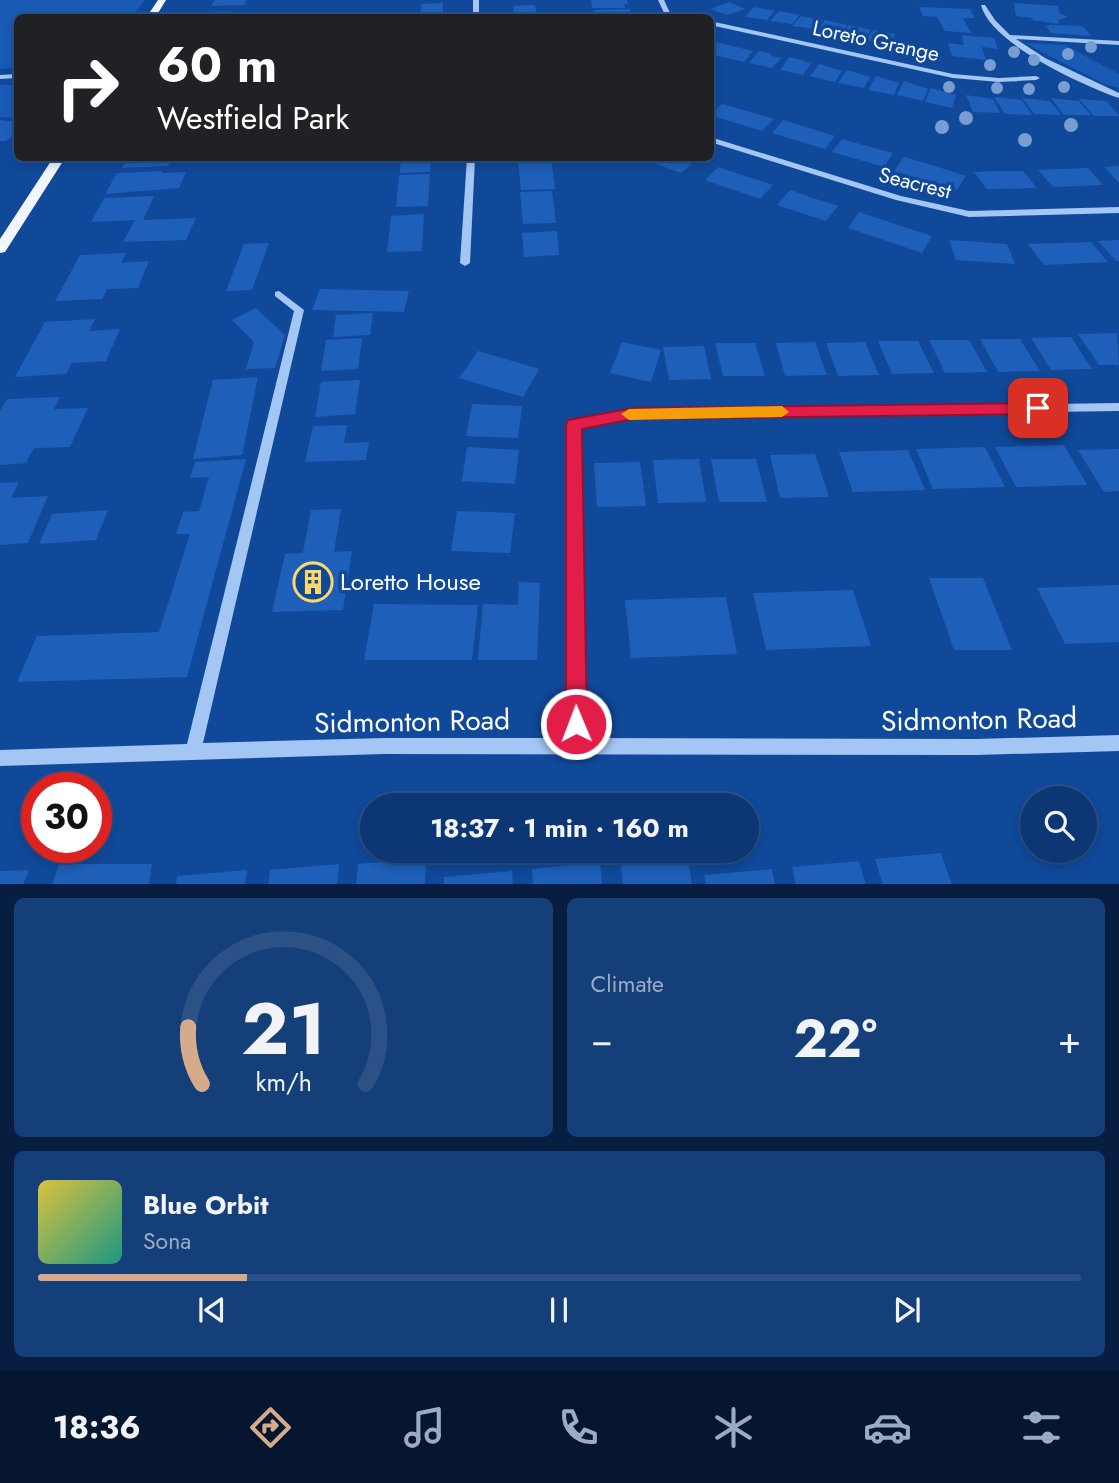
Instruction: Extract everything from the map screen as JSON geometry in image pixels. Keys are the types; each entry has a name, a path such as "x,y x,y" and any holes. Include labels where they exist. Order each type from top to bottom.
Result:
{"main road":[{"path":"0,249 57,161"}],"street":[{"path":"983,6 990,21 1007,37 1119,96"},
{"name":"Loreto Grange","path":"714,24 953,76 999,80 1036,78"},
{"path":"1007,37 1119,43"},
{"name":"Seacrest","path":"714,140 899,198 970,214 1119,210"},
{"path":"465,263 471,161"},
{"path":"192,752 299,310 279,294"},
{"path":"577,746 574,424 633,414 1119,407"},
{"name":"Sidmonton Road","path":"0,758 384,746 977,747 1119,743"}],"shaded area":[{"path":"0,0 145,0 133,14 14,14 14,68 0,69"},
{"path":"1025,43 1065,45 1119,74 1119,88 1104,84"},
{"path":"0,85 14,85 14,118 0,117"}],"building":[{"path":"215,0 247,0 244,5 211,6"},
{"path":"591,0 627,0 628,4 624,4 625,8 592,8"},
{"path":"729,2 745,9 728,15 710,9"},
{"path":"443,3 443,14 420,14 421,4"},
{"path":"1014,3 1058,6 1059,13 1068,17 1058,20 1059,24 1016,16"},
{"path":"535,5 536,14 514,14 513,6"},
{"path":"754,7 775,11 767,20 745,17"},
{"path":"919,7 970,9 975,18 963,18 971,33 945,31 937,17 923,16"},
{"path":"630,9 631,14 594,14 593,10"},
{"path":"231,11 230,14 206,14"},
{"path":"779,11 800,15 792,24 770,21"},
{"path":"801,16 823,20 816,29 792,26"},
{"path":"825,20 847,25 841,34 817,31"},
{"path":"849,25 871,30 865,39 841,36"},
{"path":"1046,26 1082,26 1092,36 1051,33"},
{"path":"873,30 895,34 890,44 866,41"},
{"path":"962,35 994,38 998,49 982,47 986,60 952,56 948,43 964,45"},
{"path":"714,43 753,51 744,62 714,55"},
{"path":"759,51 781,58 772,68 749,63"},
{"path":"789,57 811,64 803,75 780,70"},
{"path":"819,64 842,71 835,82 810,76"},
{"path":"847,70 870,77 864,88 838,83"},
{"path":"876,76 899,83 894,95 868,90"},
{"path":"904,81 928,89 923,101 897,95"},
{"path":"931,88 956,95 952,108 925,102"},
{"path":"966,95 993,99 1000,113 973,112"},
{"path":"994,97 1022,100 1032,115 1005,114"},
{"path":"1022,98 1050,101 1061,115 1034,114"},
{"path":"1051,98 1079,101 1091,115 1064,115"},
{"path":"1079,99 1107,101 1119,116 1094,116"},
{"path":"722,104 774,119 762,131 714,116 714,111"},
{"path":"0,120 14,122 14,135 6,141 0,141"},
{"path":"783,120 835,136 825,149 772,133"},
{"path":"842,139 893,153 884,167 832,152"},
{"path":"904,157 966,176 957,190 894,171"},
{"path":"126,161 170,161 168,166 122,168"},
{"path":"401,161 431,161 430,172 400,173"},
{"path":"518,161 551,161 555,189 521,190"},
{"path":"647,161 695,161 681,173"},
{"path":"1119,166 1119,183 1104,167"},
{"path":"718,167 773,185 760,199 705,180"},
{"path":"1088,168 1103,185 1053,187 1038,170"},
{"path":"163,171 162,173 186,172 179,188 105,194 117,173"},
{"path":"1023,171 1037,188 987,189 974,172"},
{"path":"430,174 428,206 396,207 399,175"},
{"path":"790,190 838,206 826,221 777,205"},
{"path":"552,191 556,223 523,224 520,192"},
{"path":"154,196 143,220 196,218 186,240 123,242 135,220 91,222 104,198"},
{"path":"859,212 932,236 922,253 848,228"},
{"path":"424,214 422,251 387,252 391,216"},
{"path":"557,231 559,255 524,257 522,233"},
{"path":"949,240 1007,244 1015,264 956,260"},
{"path":"1119,240 1119,261 1116,261 1098,241"},
{"path":"1091,242 1108,262 1044,265 1028,244"},
{"path":"269,243 252,290 226,291 244,244"},
{"path":"126,253 121,263 149,261 138,288 107,289 102,299 55,301 80,255"},
{"path":"320,289 409,291 404,312 312,310"},
{"path":"256,308 285,335 275,368 246,369 254,342 232,320"},
{"path":"373,313 370,335 333,337 336,315"},
{"path":"95,319 89,331 120,329 106,361 72,363 66,374 15,377 45,322"},
{"path":"1117,333 1119,365 1099,365 1078,334"},
{"path":"1071,337 1092,369 1051,370 1031,338"},
{"path":"362,338 358,369 321,371 326,340"},
{"path":"980,339 1020,339 1040,371 998,372"},
{"path":"929,340 969,340 987,372 945,373"},
{"path":"878,341 918,341 934,373 892,374"},
{"path":"622,342 661,350 651,382 610,373"},
{"path":"815,342 827,375 785,376 776,343"},
{"path":"865,342 879,375 838,376 826,343"},
{"path":"715,343 755,343 765,376 723,376"},
{"path":"704,346 711,379 669,380 663,347"},
{"path":"478,351 539,369 523,397 459,378"},
{"path":"258,377 242,455 193,459 213,380"},
{"path":"360,380 355,414 315,417 321,382"},
{"path":"60,397 54,409 88,408 70,447 34,448 26,463 0,465 0,411 7,399"},
{"path":"472,404 522,406 518,438 466,436"},
{"path":"347,425 344,443 369,442 366,460 305,462 313,426"},
{"path":"1064,445 1087,485 1016,487 995,447"},
{"path":"467,447 519,450 515,484 462,481"},
{"path":"985,447 1005,487 933,489 916,449"},
{"path":"1119,449 1119,491 1104,492 1078,450"},
{"path":"908,450 925,490 853,492 839,452"},
{"path":"815,454 829,497 780,498 770,455"},
{"path":"246,459 187,677 17,682 37,636 159,632 190,534 176,534 183,512 199,511 209,477 190,478 195,462"},
{"path":"699,459 706,502 658,503 653,460"},
{"path":"711,459 756,459 767,502 719,502"},
{"path":"640,462 646,506 597,507 594,463"},
{"path":"19,482 11,498 48,496 28,543 0,545 0,483"},
{"name":"Loretto House","path":"341,509 334,552 352,551 343,610 272,612 285,554 303,553 311,510"},
{"path":"108,510 96,540 39,544 52,514"},
{"path":"457,511 515,513 510,553 451,551"},
{"path":"929,578 983,578 1012,650 954,650"},
{"path":"519,582 540,583 537,660 478,660 483,604 518,605"},
{"path":"1119,585 1119,642 1065,644 1037,588"},
{"path":"853,590 871,646 766,650 753,593"},
{"path":"726,597 737,654 631,658 625,600"},
{"path":"374,604 478,605 472,660 364,660"},
{"path":"941,853 952,884 883,884 875,859"},
{"path":"859,861 866,884 796,884 792,867"},
{"path":"426,863 425,884 356,884 358,864"},
{"path":"600,863 602,884 533,884 532,869"},
{"path":"689,863 692,884 623,884 621,866"},
{"path":"59,864 152,864 149,884 52,884"},
{"path":"339,864 337,884 268,884 270,870"},
{"path":"772,869 775,884 706,884 704,875"},
{"path":"29,870 23,884 0,884 0,871"},
{"path":"247,870 245,884 176,884 177,876"},
{"path":"512,871 513,884 444,884 444,877"}],"slow traffic":[{"path":"629,414 782,412"}],"place":[{"name":"Loretto House","path":"313,582"}],"route":[{"path":"576,724 574,424 633,414 1038,408"}]}
